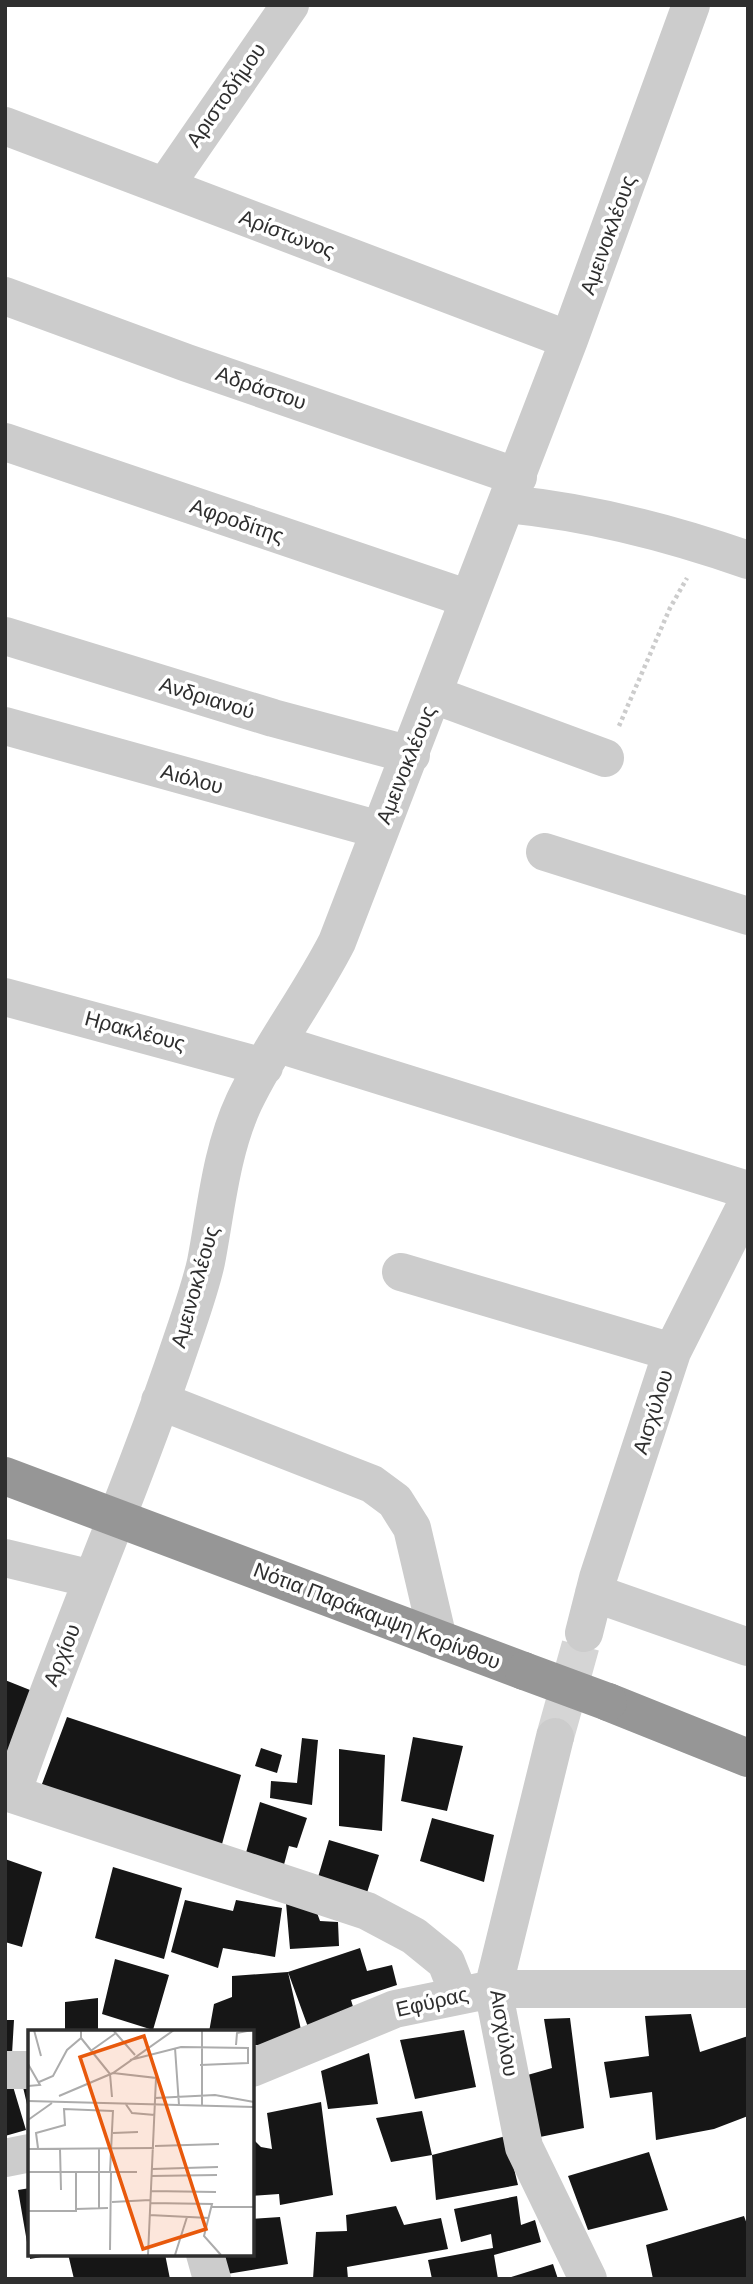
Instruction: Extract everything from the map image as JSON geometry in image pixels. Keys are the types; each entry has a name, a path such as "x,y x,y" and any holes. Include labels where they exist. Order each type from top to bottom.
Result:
{"highway":[{"name":"Νότια Παράκαμψη Κορίνθου","path":"5,1476 608,1702 748,1758"}],"street":[{"name":"Αριστοδήμου","path":"164,186 290,5"},
{"name":"Αμεινοκλέους","path":"117,1519 205,1266 229,1144 243,1103 337,942 512,491 691,5"},
{"name":"Αρίστωνος","path":"5,126 569,340"},
{"name":"Αδράστου","path":"5,296 187,363 558,509 626,522 733,555"},
{"name":"Αφροδίτης","path":"5,442 469,599"},
{"name":"Ανδριανού","path":"5,636 273,718 411,755"},
{"path":"434,695 605,758"},
{"name":"Αιόλου","path":"5,726 380,830"},
{"path":"545,852 748,916"},
{"name":"Ηρακλέους","path":"5,997 272,1055 748,1190"},
{"name":"Αισχύλου","path":"583,1633 672,1352 748,1201"},
{"path":"401,1272 672,1352"},
{"path":"160,1401 372,1484 395,1501 412,1528 438,1639"},
{"name":"Αρχίου","path":"117,1519 40,1712 12,1794 367,1911 414,1936 446,1962 476,1992"},
{"path":"5,1558 92,1579"},
{"path":"594,1593 748,1647"},
{"name":"Αισχύλου","path":"555,1737 476,1992 524,2147 588,2279"},
{"name":"Εφύρας","path":"254,2066 395,2009 476,1992 748,1989"},
{"path":"5,2070 28,2070"},
{"path":"5,2158 28,2152"},
{"path":"206,2256 212,2279"}],"path":[{"path":"605,758 675,599 691,571 733,555"}],"building":[{"path":"5,1680 35,1692 5,1768"},
{"path":"67,1717 241,1775 219,1855 39,1792"},
{"path":"413,1737 463,1746 447,1811 401,1801"},
{"path":"302,1738 318,1740 312,1805 270,1798 271,1781 297,1783"},
{"path":"261,1748 282,1755 277,1773 255,1766"},
{"path":"339,1749 385,1755 382,1831 339,1826"},
{"path":"260,1802 307,1818 297,1848 289,1846 282,1872 244,1860"},
{"path":"432,1818 494,1835 484,1882 420,1861"},
{"path":"329,1840 379,1855 365,1899 316,1884"},
{"path":"5,1859 42,1872 22,1947 5,1942"},
{"path":"113,1867 182,1888 164,1959 95,1938"},
{"path":"185,1900 233,1911 236,1900 282,1908 275,1957 223,1948 218,1968 171,1952"},
{"path":"313,1902 320,1921 338,1922 339,1946 290,1949 286,1903"},
{"path":"360,1948 367,1971 392,1965 397,1985 351,2000 354,2010 308,2027 288,1972"},
{"path":"115,1959 169,1975 153,2030 102,2014"},
{"path":"288,1972 302,2034 278,2046 254,2045 254,2030 209,2030 214,2004 232,1997 232,1976"},
{"path":"98,1998 98,2030 65,2030 65,2002"},
{"path":"691,2014 700,2052 748,2036 748,2116 714,2129 656,2140 652,2092 610,2098 604,2062 649,2056 645,2016"},
{"path":"570,2018 584,2128 535,2138 524,2076 552,2068 544,2019"},
{"path":"5,2020 14,2020 12,2054 5,2054"},
{"path":"464,2030 476,2087 415,2099 400,2040"},
{"path":"369,2053 378,2104 328,2109 321,2071"},
{"path":"5,2083 12,2083 26,2130 5,2136"},
{"path":"23,2087 28,2087 28,2109"},
{"path":"321,2102 333,2195 280,2205 279,2194 254,2196 254,2140 261,2147 272,2149 267,2113"},
{"path":"422,2111 432,2155 391,2162 376,2118"},
{"path":"506,2136 518,2185 436,2200 432,2155"},
{"path":"649,2152 668,2210 588,2230 568,2176"},
{"path":"28,2188 28,2248 18,2190"},
{"path":"517,2196 521,2225 535,2220 541,2242 494,2255 498,2279 432,2279 428,2260 493,2248 491,2234 461,2242 454,2209"},
{"path":"396,2206 404,2225 441,2218 448,2249 347,2267 348,2279 313,2279 316,2232 347,2231 346,2215"},
{"path":"744,2216 748,2227 748,2279 653,2279 646,2245"},
{"path":"280,2217 288,2264 227,2274 224,2256 254,2256 254,2219"},
{"path":"68,2256 165,2256 170,2279 74,2279"},
{"path":"553,2264 558,2279 508,2279 508,2278"}],"tunnel":[{"path":"555,1737 584,1633"}]}
